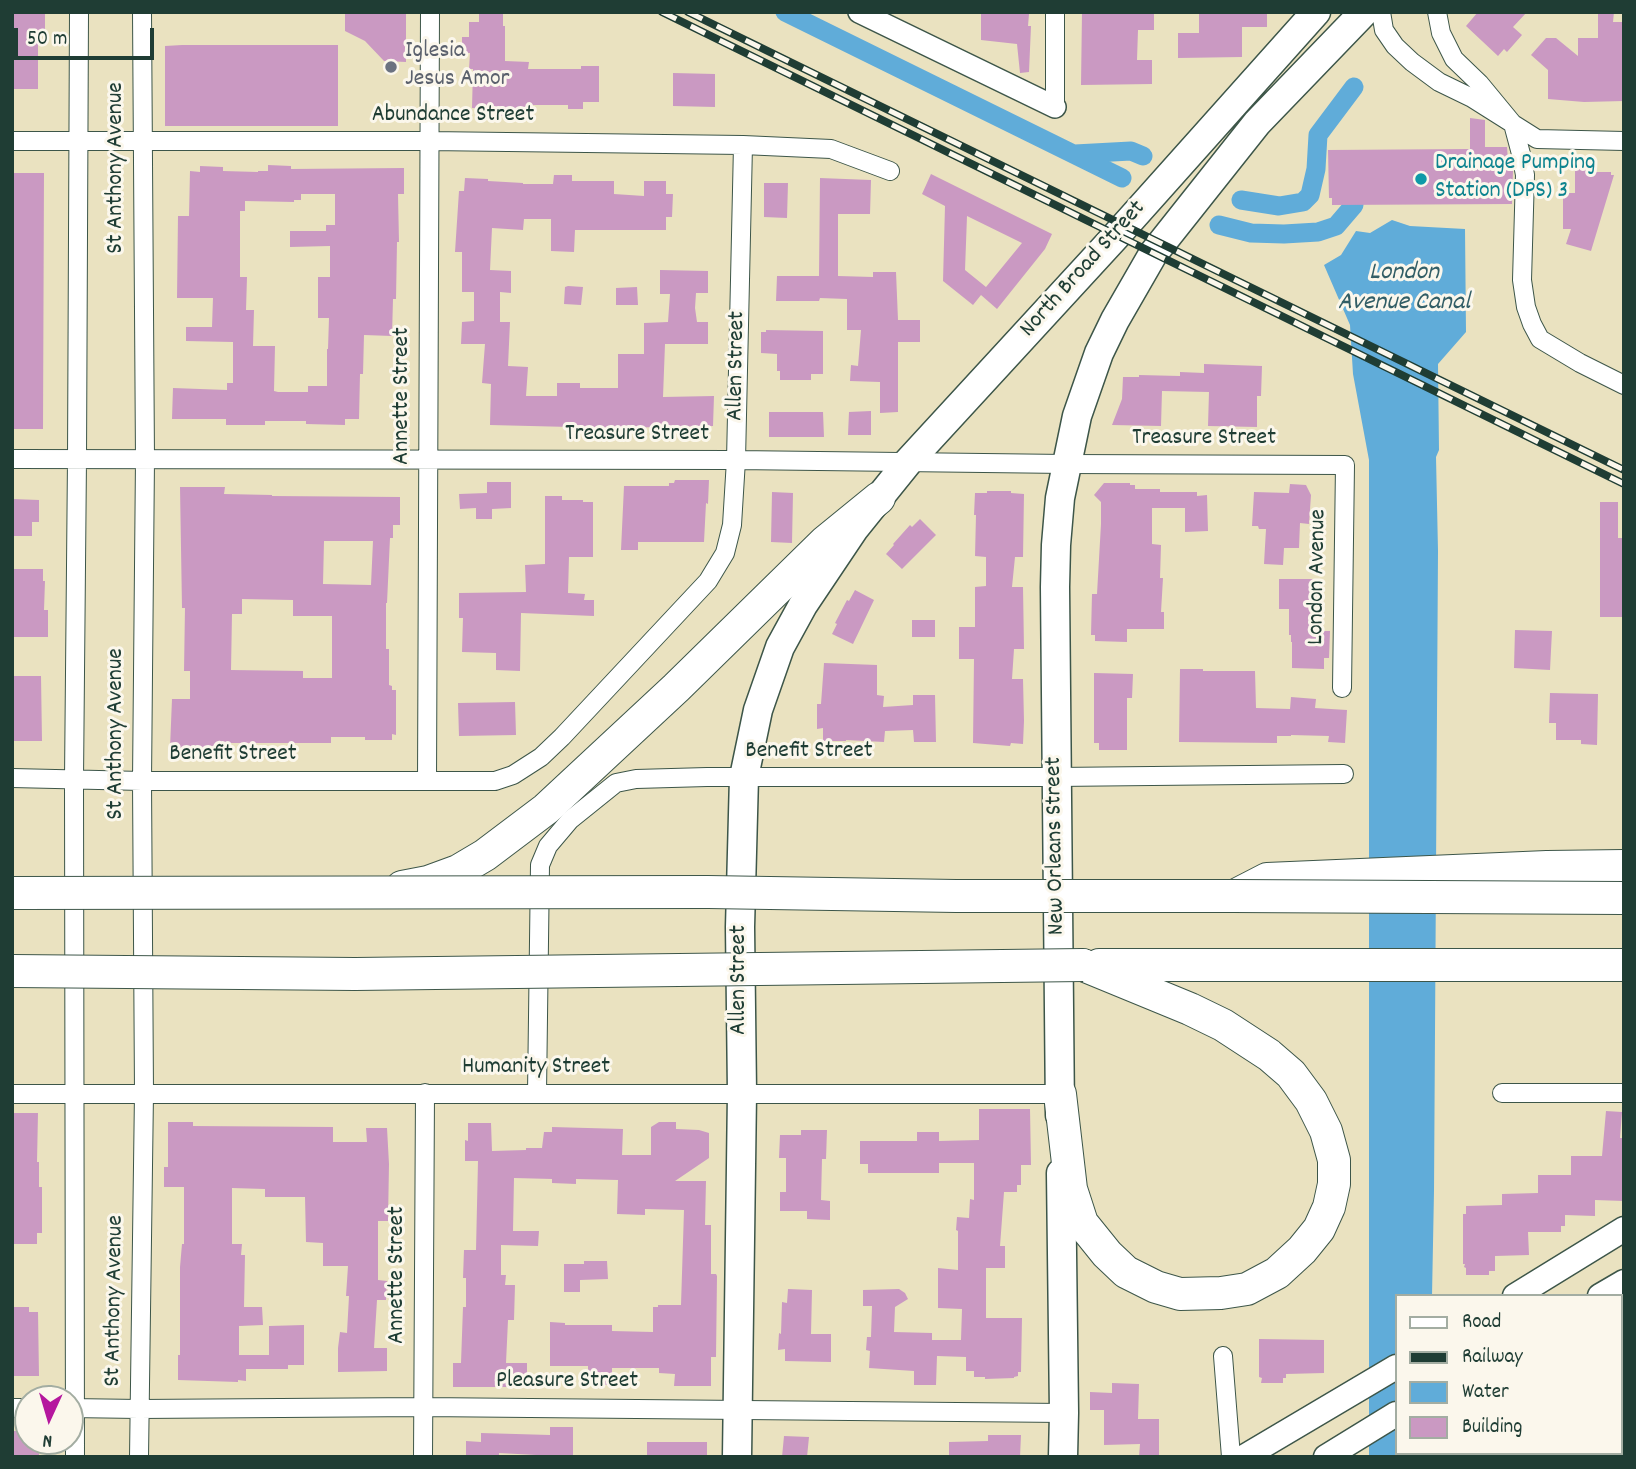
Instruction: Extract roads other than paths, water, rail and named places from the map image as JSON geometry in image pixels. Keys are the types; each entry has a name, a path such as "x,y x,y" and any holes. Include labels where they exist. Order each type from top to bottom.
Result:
{"highway":[{"path":"372,892 428,882 458,871 485,855 546,809 676,688 825,542 879,498"},
{"path":"1234,895 1267,879 1624,866"},
{"path":"12,893 708,892 956,896 1624,898"},
{"path":"1060,1094 1071,1189 1082,1223 1107,1254 1126,1272 1156,1287 1180,1294 1247,1289 1277,1273 1303,1250 1319,1229 1329,1207 1334,1184 1334,1160 1326,1131 1311,1101 1291,1074 1269,1055 1223,1025 1083,965"},
{"path":"12,971 355,974 1083,965 1624,965"}],"main road":[{"name":"North Broad Street","path":"854,529 908,462 1115,237 1316,12"},
{"name":"North Broad Street","path":"1153,254 1257,123 1364,12"},
{"name":"New Orleans Street","path":"1063,1457 1065,1413 1056,777 1056,559 1060,498 1077,416 1099,353 1153,254"},
{"name":"Allen Street","path":"737,1457 740,927 744,777 758,710 780,647 803,605 854,529"},
{"path":"1519,1294 1624,1229"},
{"path":"1604,1294 1624,1282"},
{"path":"1244,1457 1394,1368"},
{"path":"1326,1457 1394,1416"}],"street":[{"name":"St Anthony Avenue","path":"72,1385 79,12"},
{"name":"St Anthony Avenue","path":"139,1457 145,1093 142,780 145,459 142,12"},
{"name":"Annette Street","path":"427,781 430,12"},
{"path":"859,12 1055,107 1055,12"},
{"path":"1381,12 1384,30 1395,46 1412,62 1439,82 1472,98 1537,139 1624,141"},
{"path":"1437,12 1441,33 1454,59 1480,84 1513,124 1525,175 1522,280 1532,324 1541,339 1624,385"},
{"name":"Abundance Street","path":"12,141 429,141 743,145 831,149 890,171"},
{"name":"Allen Street","path":"708,581 725,553 732,525 736,460 743,145"},
{"name":"Treasure Street","path":"12,459 736,460 1345,466"},
{"name":"London Avenue","path":"1342,688 1345,466"},
{"name":"Benefit Street","path":"12,778 495,781 513,775 541,757 708,581"},
{"name":"Benefit Street","path":"537,1093 540,865 548,846 570,820 615,783 636,779 744,777 1344,774"},
{"name":"Annette Street","path":"423,1457 425,1093"},
{"path":"1502,1093 1624,1093"},
{"name":"Humanity Street","path":"12,1094 1060,1094"},
{"path":"1223,1356 1231,1457"},
{"name":"Pleasure Street","path":"84,1408 423,1407 1065,1413"}],"water":[{"name":"London Avenue Canal","path":"1392,220 1410,226 1465,229 1466,332 1438,364 1432,1294 1394,1294 1394,1455 1428,1457 1369,1457 1369,460 1353,374 1350,325 1324,265 1341,255 1356,231 1370,233"}],"waterway":[{"path":"785,12 1122,178"},
{"path":"1241,200 1279,206 1303,202 1310,195 1316,169 1318,135 1354,87"},
{"path":"1075,154 1131,151 1143,156"},
{"path":"1219,225 1251,233 1318,232 1336,226 1354,205"}],"railway":[{"path":"662,12 1624,484"},
{"path":"688,12 1624,470"}],"place":[{"name":"Iglesia Jesus Amor","path":"391,67"},
{"name":"Drainage Pumping Station (DPS) 3","path":"1421,179"}]}
